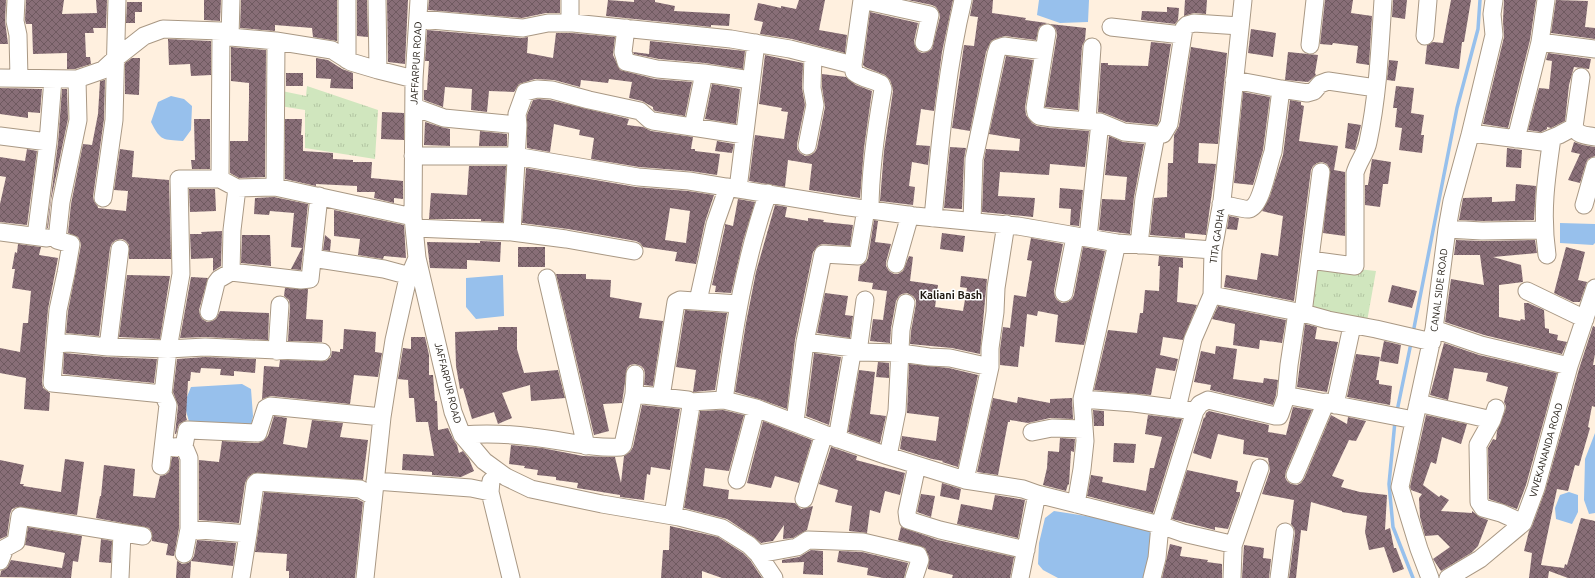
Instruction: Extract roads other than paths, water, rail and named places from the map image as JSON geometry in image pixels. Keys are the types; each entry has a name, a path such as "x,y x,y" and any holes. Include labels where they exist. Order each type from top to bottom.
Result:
{"street":[{"path":"16,0 15,21 18,35 19,78"},
{"path":"103,198 114,120 117,0"},
{"path":"220,179 226,34 231,0"},
{"path":"346,60 347,0"},
{"path":"377,0 378,70"},
{"name":"JAFFARPUR ROAD","path":"419,0 419,19 414,79 413,156 414,222 417,258 453,412 462,435 484,461 506,477 531,489 602,504 673,515 722,528 749,545 758,554 774,578"},
{"path":"570,0 570,23"},
{"path":"795,422 805,342 823,254 858,256 868,209 875,143 883,89 881,84 874,80 860,77 854,72 862,0 930,15 924,43"},
{"path":"933,218 938,159 944,114 963,0"},
{"name":"TITA GADHA","path":"1212,295 1212,250 1221,204 1243,0"},
{"path":"1310,45 1315,0"},
{"path":"1310,260 1355,266 1355,173 1368,143 1376,88 1382,0"},
{"path":"1425,36 1428,0"},
{"name":"CANAL SIDE ROAD","path":"1430,578 1419,549 1400,487 1404,418 1418,403 1424,338 1452,200 1471,133 1494,35 1492,14 1494,0"},
{"path":"1516,139 1540,42 1546,0"},
{"path":"419,19 523,28 548,23 570,23 731,39 813,55 854,65"},
{"path":"1048,34 1035,108 1036,114 1039,116 1052,118 1093,122 1124,132 1156,135 1163,134 1169,124 1184,28 1187,25 1194,23 1240,26"},
{"path":"1111,27 1182,35"},
{"path":"626,28 623,52 626,62 630,64 657,69 704,73 751,80"},
{"path":"0,78 77,79 103,70 144,36 162,29 226,34 332,50 346,60 414,79"},
{"path":"275,187 276,41"},
{"path":"1540,42 1595,49"},
{"path":"698,301 717,218 733,188 744,135 756,43"},
{"path":"972,221 974,160 998,48 1004,46 1044,51"},
{"path":"1064,293 1082,237 1093,122 1092,47"},
{"path":"807,146 815,105 812,88 813,55"},
{"path":"693,127 704,73"},
{"path":"1580,77 1574,127 1576,132 1582,135 1595,137"},
{"path":"36,236 48,142 53,79"},
{"path":"57,240 61,202 78,120 77,79"},
{"path":"1234,80 1307,93 1314,91 1320,84 1328,81 1376,88"},
{"path":"512,232 515,156 518,125 517,114 525,92 537,89 552,90 640,111 653,121 744,135"},
{"path":"1221,204 1248,209 1255,206 1259,198 1269,161 1273,152 1281,89"},
{"path":"414,107 444,118 518,125"},
{"path":"1471,133 1542,142 1574,127"},
{"path":"1139,246 1144,198 1156,135"},
{"path":"0,136 48,142"},
{"path":"1547,255 1544,230 1545,187 1552,138"},
{"path":"413,156 515,156 638,177 689,181 933,218 1006,224 1139,246 1212,250"},
{"path":"1584,205 1595,166"},
{"path":"1152,578 1157,558 1160,525 1195,412 1200,404 1208,400 1279,416 1286,397 1289,365 1310,260 1321,172"},
{"path":"161,466 168,405 163,394 168,350 181,274 178,179 220,179 237,188 275,187 319,196 414,222 566,239 634,251"},
{"path":"231,272 232,230 237,188"},
{"path":"724,400 738,304 757,224 768,193"},
{"path":"209,312 216,282 231,272 310,279 319,196"},
{"path":"896,264 910,215"},
{"path":"965,480 990,367 990,348 995,312 996,288 1006,224"},
{"path":"1447,229 1482,231 1544,230"},
{"path":"0,232 36,236 71,244 58,310 52,383 163,394"},
{"path":"1076,504 1082,469 1084,440 1082,399 1117,243"},
{"path":"108,347 120,249"},
{"path":"312,258 384,269 410,276"},
{"path":"365,578 382,417 394,340 410,276 417,258"},
{"path":"547,278 586,446"},
{"name":"VIVEKANANDA ROAD","path":"1448,578 1480,560 1523,523 1536,488 1569,366 1595,288"},
{"path":"1527,292 1585,319"},
{"path":"1177,409 1193,339 1212,295 1300,313 1352,326 1424,338 1481,345 1569,366"},
{"path":"661,397 676,302 680,300 738,304"},
{"path":"804,499 831,437 856,350 865,300"},
{"path":"888,456 897,411 901,330 906,303"},
{"path":"277,351 280,305"},
{"path":"1295,476 1331,404 1352,326"},
{"path":"805,342 856,350 950,358 990,367"},
{"path":"56,344 69,343 108,347 168,350 205,347 322,352"},
{"path":"462,435 481,434 532,437 586,446 621,447 623,445 634,394 635,374"},
{"path":"634,394 685,399 690,402 724,400 756,408 831,437 965,480 1023,489 1037,494 1160,525 1183,533 1231,544 1233,546"},
{"path":"1286,397 1300,397 1404,418"},
{"path":"1082,399 1134,403 1195,412"},
{"path":"673,515 690,402"},
{"path":"1418,403 1494,414 1478,445 1479,502 1483,508 1501,513 1523,523"},
{"path":"184,554 188,529 190,458 184,446 187,430 258,433 266,408 270,406 382,417"},
{"path":"737,480 756,408"},
{"path":"1032,432 1052,428 1083,430"},
{"path":"164,448 184,446"},
{"path":"917,465 907,512 908,520 940,530 1026,550"},
{"path":"491,466 490,492 511,578"},
{"path":"1232,578 1233,546 1260,468"},
{"path":"241,578 255,484 257,482 312,487 360,489 471,488 490,492"},
{"path":"1020,578 1037,494"},
{"path":"0,561 5,548 16,542 20,516 143,536"},
{"path":"188,529 248,534"},
{"path":"1279,578 1285,532"},
{"path":"120,578 122,533"},
{"path":"758,554 797,546 808,540 863,542 918,555 920,560 914,578"}],"water":[{"path":"1039,0 1089,0 1088,22 1060,23 1037,15"},
{"path":"171,96 184,99 192,106 191,130 183,141 163,138 157,133 151,122 158,102"},
{"path":"1560,223 1595,224 1595,243 1593,245 1560,243"},
{"path":"503,275 504,316 476,319 466,307 466,278"},
{"path":"242,384 251,389 253,416 251,426 190,425 184,404 191,387"},
{"path":"1595,433 1595,513 1589,514 1584,500 1585,459"},
{"path":"1569,492 1578,495 1578,512 1572,524 1556,519 1555,508 1560,495"},
{"path":"1054,511 1131,523 1148,528 1153,537 1147,578 1058,578 1043,570 1038,564 1039,543 1045,518"}],"waterway":[{"path":"1413,333 1457,108 1478,29 1480,0"},
{"path":"1397,411 1411,343"},
{"path":"1395,421 1389,484 1393,527 1413,578"}],"district":[{"name":"Kaliani Bash","path":"951,295"}]}
